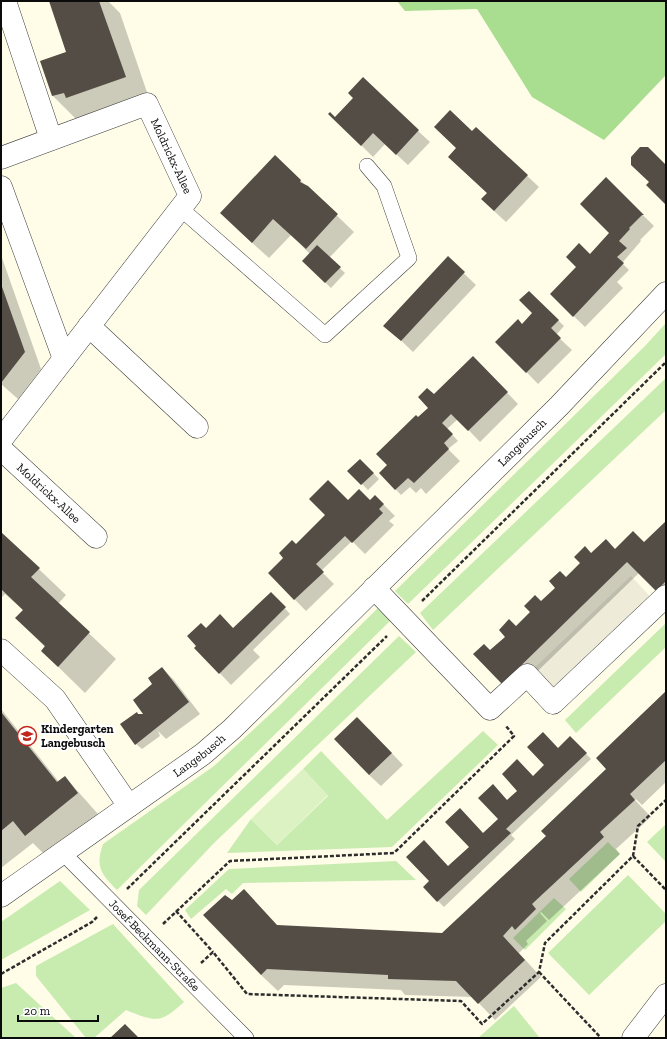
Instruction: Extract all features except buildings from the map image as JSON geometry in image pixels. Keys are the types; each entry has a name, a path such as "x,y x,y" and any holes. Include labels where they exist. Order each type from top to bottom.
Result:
{"street":[{"path":"5,1 51,139"},
{"name":"Moldrickx-Allee","path":"1,158 147,104 190,196 1,440"},
{"path":"1,187 64,359"},
{"name":"Langebusch","path":"1,896 203,754 232,729 559,406 666,294"},
{"path":"89,326 197,427"},
{"name":"Moldrickx-Allee","path":"1,449 96,537"},
{"path":"374,588 490,709 526,675 553,703 666,596"},
{"path":"1,650 55,699 129,806"},
{"path":"633,1038 666,995"}],"lane":[{"path":"180,208 325,335 409,258 384,186 367,166"},
{"name":"Josef-Beckmann-Straße","path":"63,853 246,1038"}],"path":[{"path":"1,974 92,922 113,903 666,362"},
{"path":"148,939 230,861 394,854 514,736 490,709"},
{"path":"176,911 213,952 247,994 461,1001 482,1024 539,972 545,943 633,856 638,826 666,800"},
{"path":"633,856 666,890"},
{"path":"186,977 213,952"},
{"path":"539,972 601,1038"}],"green space":[{"path":"397,1 666,1 666,75 604,140 532,97 477,9 405,11"},
{"path":"666,323 666,354 408,604 395,591 645,346"},
{"path":"666,378 666,410 433,630 420,613"},
{"path":"379,607 391,620 117,890 101,870 100,859 103,844 214,766 279,706"},
{"path":"666,623 666,647 576,733 565,720"},
{"path":"399,636 416,652 214,843 146,915 137,906 139,890"},
{"path":"483,731 498,745 392,847 227,853 251,819 277,845 328,796 303,769 321,751 387,820"},
{"path":"303,769 328,795 277,845 251,819"},
{"path":"666,824 666,862 647,842"},
{"path":"608,842 620,854 581,892 569,879"},
{"path":"396,861 416,880 243,883 232,894 226,889 191,919 185,910 229,869"},
{"path":"628,875 666,914 666,921 589,995 548,953"},
{"path":"60,881 90,910 1,960 1,922"},
{"path":"554,898 566,909 525,950 513,938"},
{"path":"113,924 184,1002 169,1014 157,1019 144,1017 126,1010 94,1038 86,1038 36,976 36,966"},
{"path":"16,983 76,1038 1,1038 1,988"},
{"path":"514,1006 540,1038 478,1038"}],"shaded area":[{"path":"631,576 657,604 553,703 527,675"}],"place":[{"name":"Kindergarten Langebusch","path":"27,736"}]}
